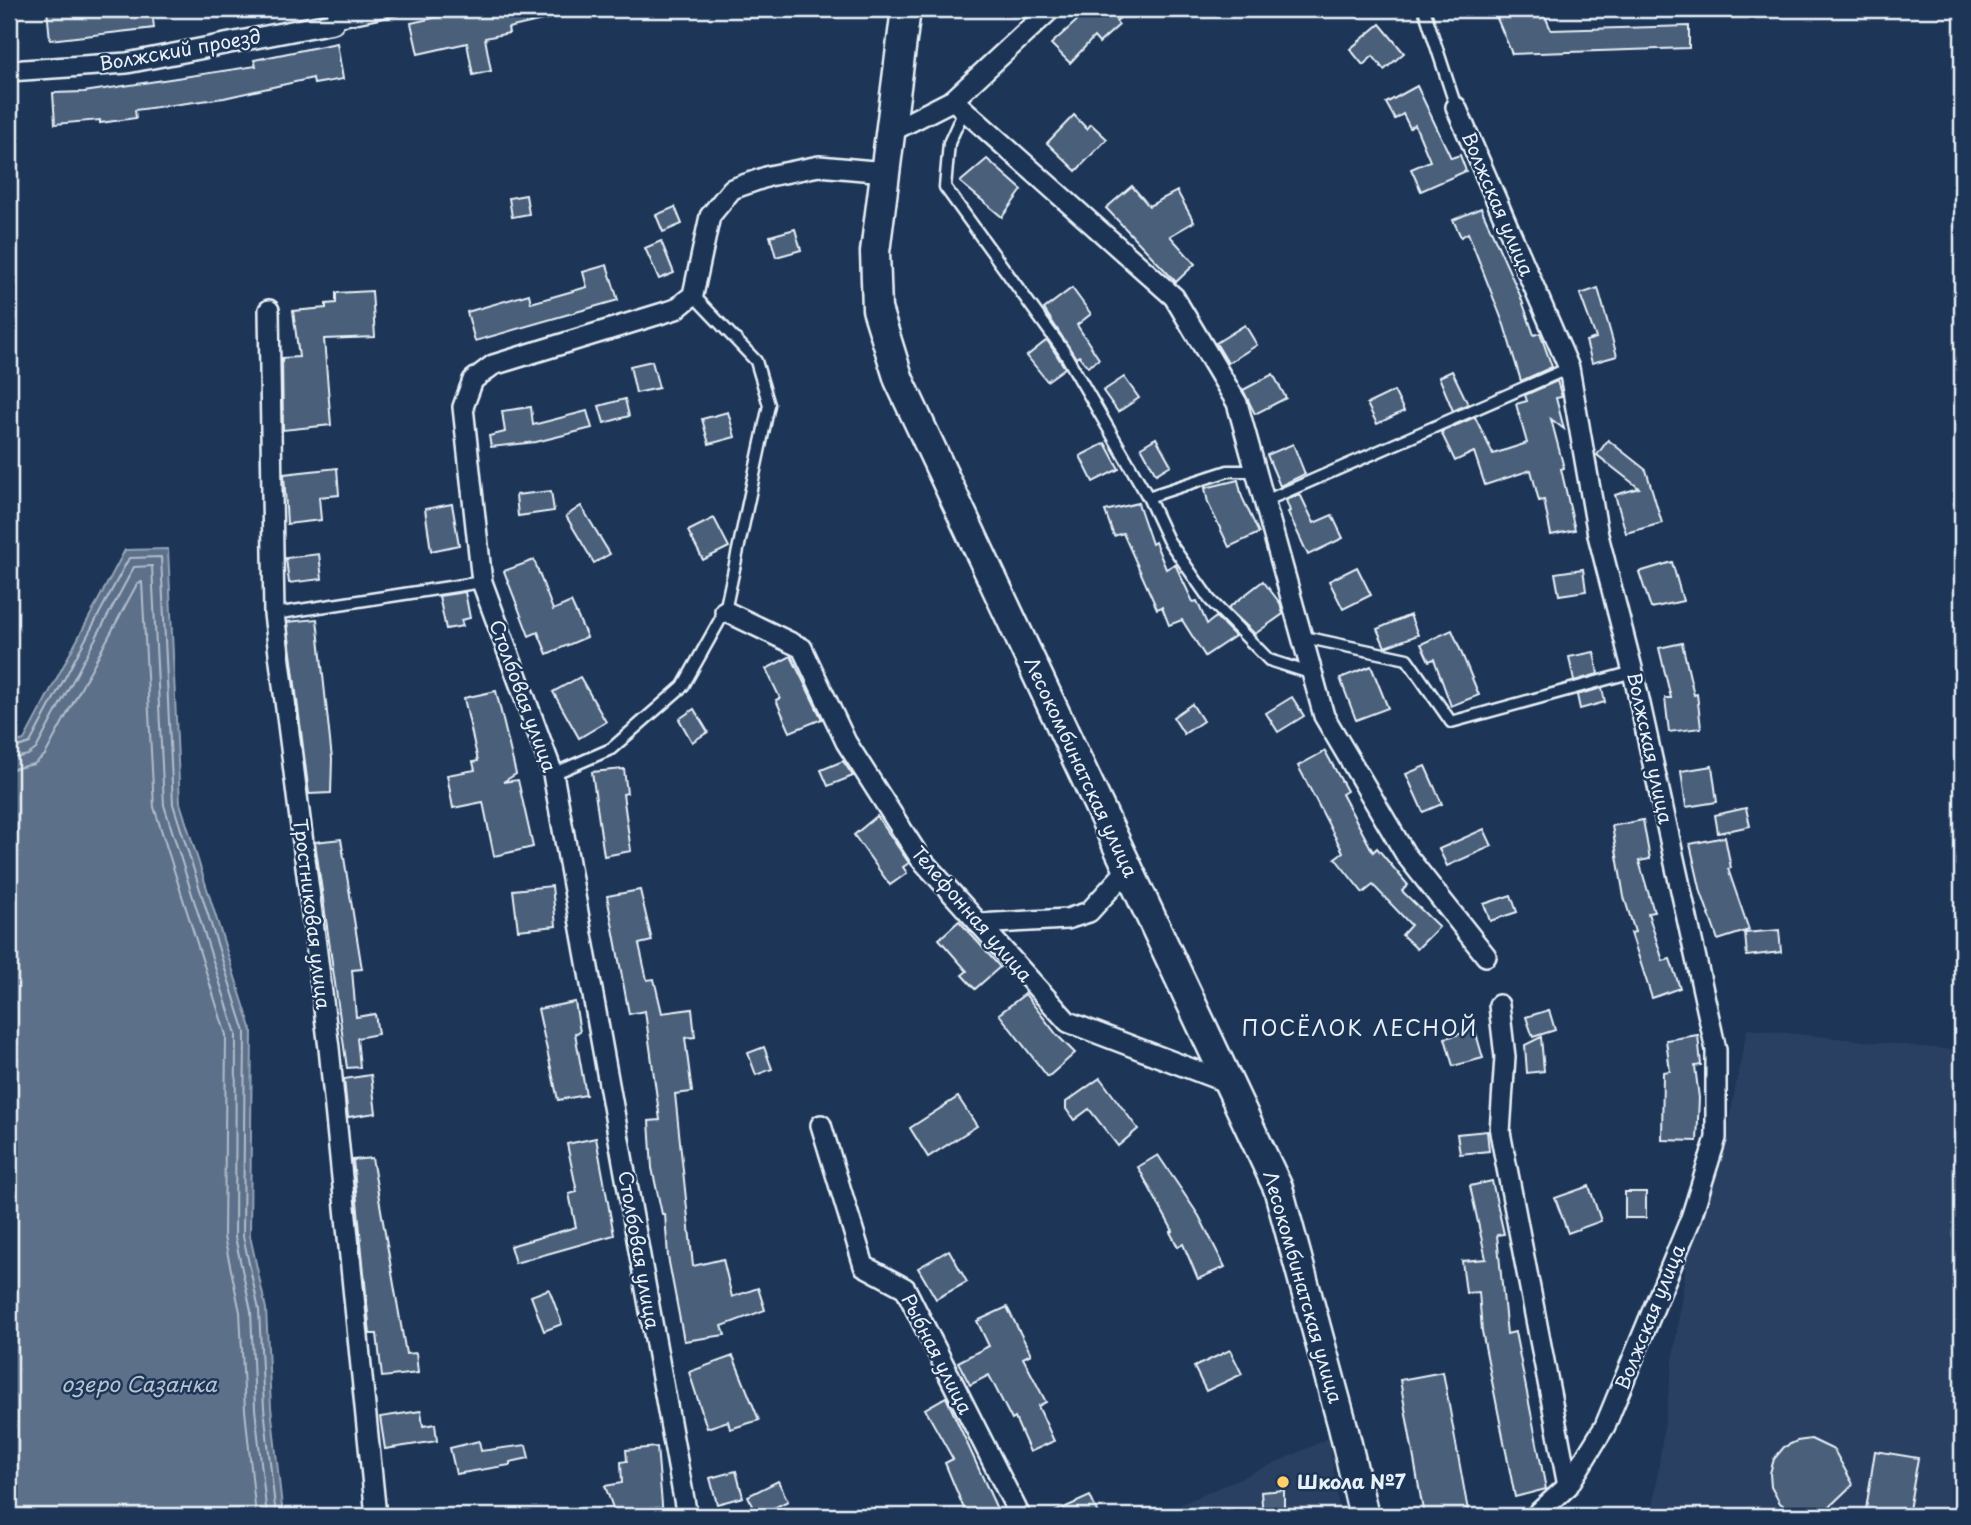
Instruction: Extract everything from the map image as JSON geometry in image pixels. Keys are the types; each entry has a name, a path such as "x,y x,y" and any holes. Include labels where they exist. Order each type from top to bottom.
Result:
{"street":[{"name":"Лесокомбинатская улица","path":"906,9 875,253 877,309 899,380 1278,1188 1343,1427 1364,1516"},
{"path":"890,132 959,105 1051,9"},
{"name":"Волжский проезд","path":"9,71 127,63 338,16"},
{"path":"959,105 1174,297 1237,403 1324,716 1406,855 1486,956"},
{"name":"Волжская улица","path":"1457,107 1569,368 1598,535 1633,672 1716,1050 1716,1139 1691,1218 1605,1426 1568,1486 1535,1516"},
{"path":"693,295 710,216 732,189 769,176 820,166 885,172"},
{"name":"Столбовая улица","path":"687,1516 553,774 482,582 463,407 472,380 493,365 676,309 693,295"},
{"name":"Тростниковая улица","path":"270,310 274,614 329,1048 376,1516"},
{"name":"Телефонная улица","path":"725,611 802,648 846,742 920,858 1068,1022 1231,1084"},
{"path":"979,924 1067,919 1089,912 1129,868"},
{"path":"1499,1005 1505,1057 1500,1132 1568,1486"},
{"name":"Рыбная улица","path":"821,1125 864,1266 905,1288 1020,1516"}],"lane":[{"path":"338,16 396,9"},
{"name":"Волжская улица","path":"1424,9 1457,107"},
{"path":"959,105 949,143 945,187 1063,350 1148,497 1168,540 1210,600 1269,660 1313,674"},
{"path":"553,774 611,749 683,686 725,611 769,405 756,361 693,295"},
{"path":"1265,501 1569,368"},
{"path":"1148,497 1228,471 1256,471"},
{"path":"274,614 482,582"},
{"path":"1304,637 1407,659 1451,722 1633,672"}],"shaded area":[{"path":"1747,1029 1962,1051 1962,1516 1652,1516 1690,1235 1724,1147"},
{"name":"Школа №7","path":"1329,1438 1340,1516 1155,1516 1308,1448"}],"water":[{"name":"озеро Сазанка","path":"168,549 180,803 252,1031 250,1236 266,1309 271,1407 283,1516 9,1516 9,744 24,740 125,550"}],"building":[{"path":"47,9 152,9 154,28 50,40"},
{"path":"474,9 559,9 560,16 508,28 509,33 485,38 491,71 473,75 467,43 418,54 411,23"},
{"path":"1090,9 1131,9 1116,21 1119,25 1099,43 1094,37 1070,63 1051,44"},
{"path":"1493,9 1542,9 1551,30 1689,26 1689,48 1512,54"},
{"path":"1380,24 1404,53 1384,70 1373,56 1363,65 1350,49"},
{"path":"337,43 343,79 314,84 313,78 224,98 135,110 136,118 100,123 100,120 55,124 53,93 84,92 256,66 254,60"},
{"path":"1417,86 1451,158 1460,155 1466,171 1421,191 1411,169 1430,161 1415,125 1410,128 1403,114 1395,119 1386,103"},
{"path":"1074,115 1087,129 1091,124 1107,139 1076,171 1047,143"},
{"path":"987,159 1022,190 1002,217 960,182"},
{"path":"1132,186 1149,206 1177,191 1194,222 1170,236 1195,264 1176,282 1106,208"},
{"path":"526,195 529,214 512,217 509,198"},
{"path":"675,207 682,224 663,232 656,215"},
{"path":"1481,208 1520,295 1534,335 1540,333 1552,367 1521,381 1504,325 1468,233 1461,237 1453,220"},
{"path":"795,229 801,250 776,257 770,236"},
{"path":"661,241 674,273 659,279 645,248"},
{"path":"607,265 618,300 475,341 467,312 529,294 531,303 587,287 583,272"},
{"path":"1072,288 1091,314 1077,325 1099,359 1088,367 1079,356 1076,358 1044,309"},
{"path":"1598,288 1617,356 1592,363 1586,341 1596,338 1580,294"},
{"path":"372,291 375,337 324,339 331,425 283,430 282,358 299,357 293,311 326,308 326,304 336,303 336,293"},
{"path":"1245,325 1257,345 1228,363 1216,343"},
{"path":"1047,340 1065,368 1047,381 1027,356"},
{"path":"652,361 659,388 636,393 630,366"},
{"path":"1452,371 1468,404 1453,411 1439,377"},
{"path":"1273,374 1286,398 1255,414 1243,390"},
{"path":"1124,377 1139,398 1118,412 1103,391"},
{"path":"1557,381 1562,397 1556,398 1564,429 1551,419 1564,468 1561,469 1575,530 1551,535 1544,500 1539,501 1531,470 1485,485 1474,452 1455,461 1441,432 1475,417 1493,454 1527,443 1516,404 1527,401 1525,395"},
{"path":"1394,391 1404,411 1377,424 1367,404"},
{"path":"625,399 629,416 604,423 599,406"},
{"path":"531,407 533,425 587,411 592,428 536,442 491,447 489,436 505,432 502,411"},
{"path":"728,412 735,437 709,444 702,419"},
{"path":"1156,438 1171,465 1156,474 1141,447"},
{"path":"1608,440 1646,470 1662,523 1626,533 1615,495 1639,488 1597,455"},
{"path":"1105,443 1119,469 1093,482 1080,456"},
{"path":"1293,444 1305,474 1280,486 1267,455"},
{"path":"337,468 339,495 319,497 321,520 287,524 284,474"},
{"path":"1238,480 1242,497 1259,533 1229,547 1208,503 1205,488"},
{"path":"551,491 554,511 518,516 516,495"},
{"path":"1300,494 1314,523 1332,515 1343,538 1308,555 1288,512 1290,511 1286,500"},
{"path":"1138,503 1152,544 1155,542 1166,569 1175,564 1207,624 1216,617 1235,636 1205,656 1182,620 1169,625 1162,607 1157,609 1123,533 1114,536 1105,511"},
{"path":"452,504 459,545 431,551 425,509"},
{"path":"581,506 610,554 594,563 566,516"},
{"path":"714,518 729,547 703,560 688,531"},
{"path":"319,554 322,579 289,583 286,558"},
{"path":"534,560 553,610 571,602 587,637 547,654 538,632 529,636 504,571"},
{"path":"1672,562 1683,601 1651,608 1639,572"},
{"path":"1357,567 1371,595 1343,609 1329,581"},
{"path":"1583,569 1586,591 1559,595 1555,573"},
{"path":"1263,581 1280,603 1283,614 1255,634 1228,608"},
{"path":"465,592 470,618 461,620 463,626 446,629 439,596"},
{"path":"1410,615 1418,635 1385,647 1377,629"},
{"path":"317,619 332,759 331,793 309,794 287,622"},
{"path":"1452,630 1479,695 1451,706 1434,659 1429,661 1421,644"},
{"path":"1682,643 1694,695 1697,694 1701,728 1669,732 1665,698 1671,698 1659,648"},
{"path":"1594,652 1598,674 1574,681 1569,657"},
{"path":"791,656 822,719 790,732 776,700 780,698 766,669"},
{"path":"1371,666 1388,708 1356,720 1340,678"},
{"path":"580,677 606,722 579,738 553,692"},
{"path":"1602,688 1605,702 1580,709 1577,695"},
{"path":"496,691 516,774 503,782 518,780 533,847 494,856 483,802 453,808 447,775 475,770 473,762 478,761 464,698"},
{"path":"1292,697 1304,716 1278,732 1266,713"},
{"path":"1192,704 1203,721 1184,734 1173,717"},
{"path":"694,709 708,732 692,742 679,719"},
{"path":"1325,751 1347,791 1342,794 1373,852 1377,848 1408,885 1402,891 1439,927 1417,949 1402,935 1411,925 1373,885 1363,893 1335,858 1343,852 1298,766"},
{"path":"843,761 853,776 828,786 821,770"},
{"path":"1425,766 1442,804 1423,812 1406,774"},
{"path":"1712,766 1717,802 1686,807 1681,771"},
{"path":"624,769 627,793 623,794 631,851 604,856 592,772"},
{"path":"1746,808 1750,826 1718,833 1715,815"},
{"path":"877,816 909,863 903,867 907,873 890,885 854,835"},
{"path":"1643,820 1650,859 1639,861 1654,912 1648,913 1663,961 1670,959 1680,988 1652,998 1631,933 1635,932 1624,897 1612,826"},
{"path":"1484,829 1492,846 1447,866 1439,849"},
{"path":"1725,837 1731,868 1728,869 1749,930 1718,940 1701,892 1690,844"},
{"path":"341,839 362,969 352,970 356,1017 375,1014 378,1034 357,1038 360,1067 347,1068 315,842"},
{"path":"552,886 556,926 518,930 513,890"},
{"path":"640,890 652,941 639,944 647,980 654,979 662,1013 692,1009 695,1037 685,1038 692,1092 675,1094 693,1266 723,1259 732,1297 758,1288 765,1310 722,1326 725,1335 684,1341 668,1257 665,1214 662,1214 652,1168 649,1121 660,1120 645,1011 629,1014 607,896"},
{"path":"1511,895 1517,912 1490,921 1484,904"},
{"path":"959,921 1000,967 975,989 962,975 967,971 939,939"},
{"path":"1779,930 1781,952 1747,956 1745,933"},
{"path":"1025,994 1075,1053 1048,1077 999,1014"},
{"path":"575,1002 580,1032 575,1033 586,1095 558,1100 538,1009"},
{"path":"1549,1010 1555,1030 1533,1037 1526,1017"},
{"path":"1475,1030 1483,1058 1453,1066 1445,1038"},
{"path":"1698,1035 1701,1065 1695,1066 1699,1098 1697,1141 1662,1140 1663,1072 1670,1071 1666,1040"},
{"path":"1541,1037 1544,1071 1527,1073 1525,1045"},
{"path":"764,1047 772,1069 756,1075 748,1053"},
{"path":"371,1075 376,1113 348,1117 344,1079"},
{"path":"1100,1078 1138,1129 1118,1146 1089,1109 1074,1120 1066,1109 1066,1102"},
{"path":"958,1097 977,1126 928,1157 910,1128"},
{"path":"1487,1131 1489,1151 1460,1154 1457,1134"},
{"path":"596,1138 614,1235 515,1263 510,1246 576,1227 569,1194 577,1192 567,1144"},
{"path":"1158,1155 1199,1216 1225,1267 1198,1279 1183,1244 1178,1247 1170,1232 1173,1231 1138,1167"},
{"path":"372,1158 406,1354 416,1353 418,1373 382,1377 377,1334 370,1334 353,1160"},
{"path":"1492,1181 1504,1234 1497,1235 1507,1334 1515,1332 1546,1489 1515,1497 1482,1331 1479,1292 1466,1293 1462,1261 1486,1259 1470,1186"},
{"path":"1589,1186 1601,1221 1568,1233 1555,1198"},
{"path":"1625,1192 1646,1192 1646,1218 1625,1218"},
{"path":"949,1250 967,1282 936,1299 918,1268"},
{"path":"549,1289 562,1324 544,1331 531,1296"},
{"path":"1007,1307 1031,1354 1023,1358 1046,1402 1038,1406 1054,1441 1030,1452 1015,1418 1012,1420 989,1375 970,1385 958,1362 989,1346 977,1321"},
{"path":"1230,1350 1242,1374 1206,1391 1194,1367"},
{"path":"733,1356 759,1420 730,1429 728,1421 707,1428 689,1372"},
{"path":"1443,1372 1469,1516 1424,1516 1400,1380"},
{"path":"946,1397 998,1511 987,1516 967,1516 945,1463 953,1459 925,1409"},
{"path":"421,1411 423,1426 435,1424 437,1441 385,1449 380,1417"},
{"path":"1811,1439 1834,1450 1853,1484 1826,1510 1804,1515 1791,1511 1780,1503 1771,1487 1770,1473 1774,1459 1784,1447"},
{"path":"479,1441 481,1451 526,1445 529,1458 510,1462 510,1465 456,1474 450,1448"},
{"path":"657,1447 663,1516 616,1516 605,1486 622,1483 621,1462 627,1461 626,1450"},
{"path":"1875,1451 1918,1458 1908,1516 1865,1516"},
{"path":"736,1471 743,1497 717,1504 710,1478"},
{"path":"778,1481 788,1501 758,1516 748,1496"},
{"name":"Школа №7","path":"1284,1490 1284,1516 1263,1516 1261,1492"},
{"path":"1090,1496 1099,1516 1046,1516"}],"place":[{"name":"Школа №7","path":"1283,1482"}],"district":[{"name":"ПОСЁЛОК ЛЕСНОЙ","path":"1360,1029"}]}
